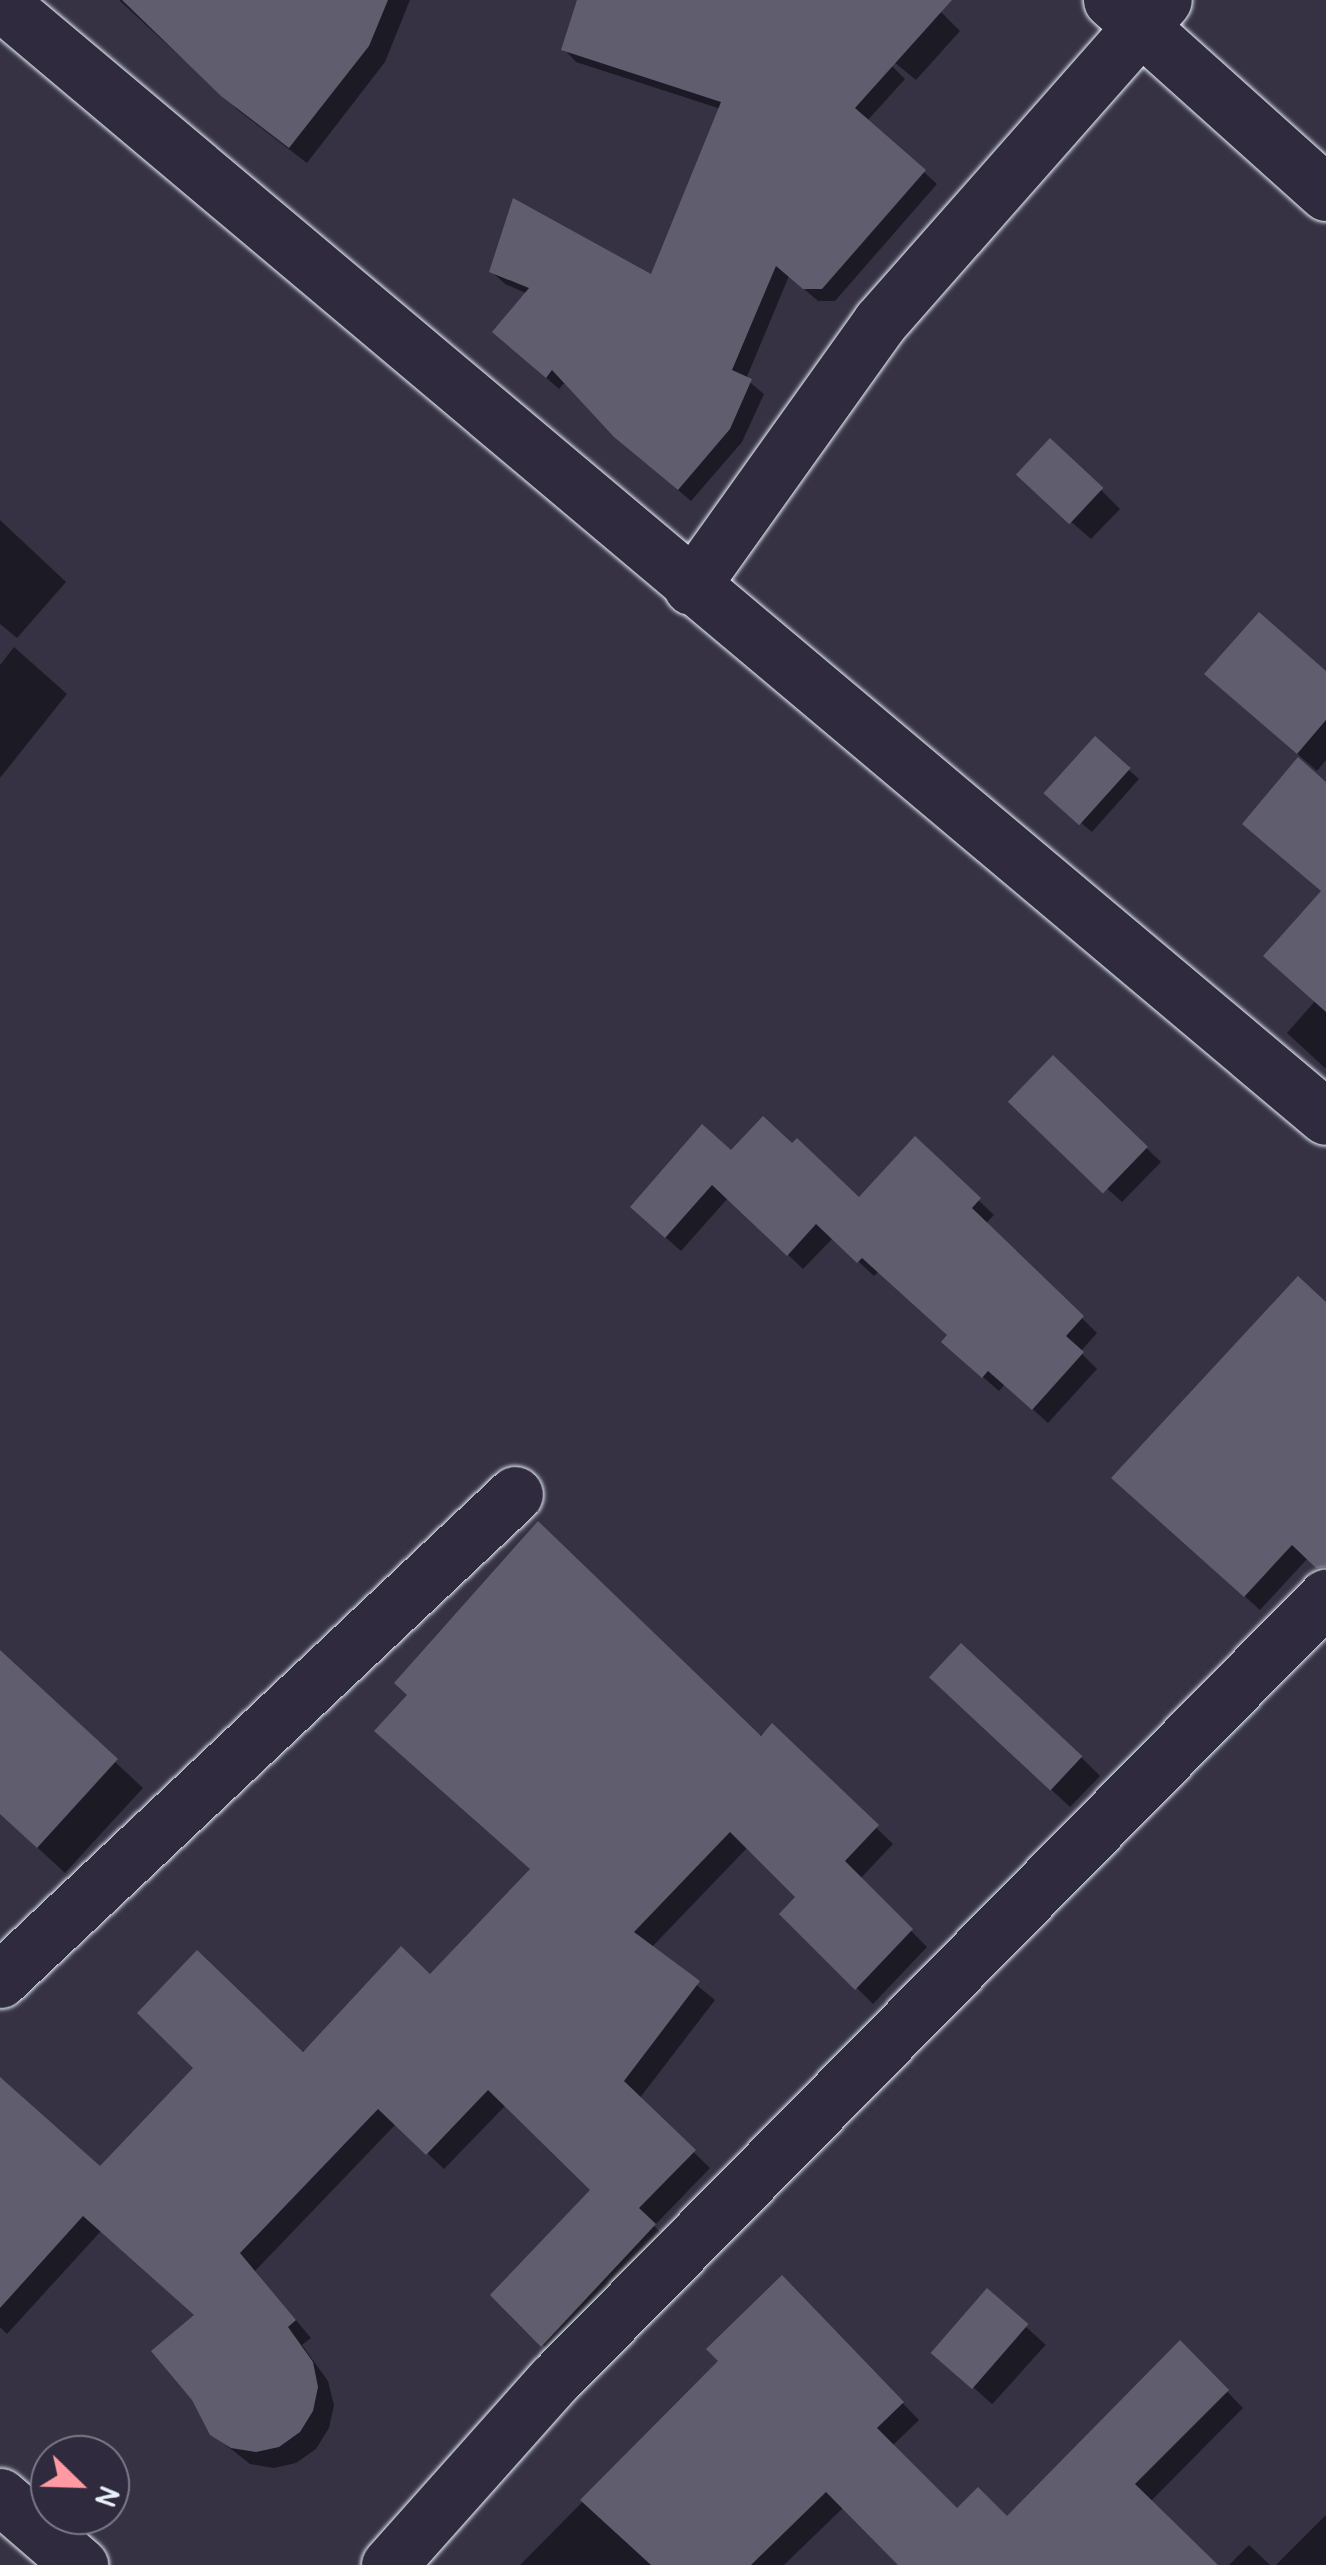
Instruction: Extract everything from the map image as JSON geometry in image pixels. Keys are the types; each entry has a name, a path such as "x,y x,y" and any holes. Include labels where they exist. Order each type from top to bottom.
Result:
{"street":[{"path":"0,2 691,587 1326,1117"},
{"path":"691,587 880,322 1139,8 1326,193"},
{"path":"0,1980 515,1494"},
{"path":"389,2565 554,2380 1326,1597"},
{"path":"0,2496 80,2565"}],"building":[{"path":"122,0 388,0 369,46 289,148 221,96"},
{"path":"577,0 952,0 855,108 926,170 822,289 803,289 776,266 732,370 752,379 730,429 678,490 614,437 552,370 546,378 492,332 529,288 489,272 513,198 651,274 721,102 561,50"},
{"path":"1050,438 1103,488 1069,524 1016,475"},
{"path":"1259,612 1326,671 1326,720 1297,754 1204,674"},
{"path":"1095,736 1131,768 1079,825 1043,793"},
{"path":"1298,757 1326,782 1326,1012 1263,956 1321,891 1242,824"},
{"path":"1053,1055 1148,1147 1103,1193 1008,1102"},
{"path":"763,1116 792,1143 797,1138 859,1197 915,1136 981,1198 972,1208 1084,1316 1066,1336 1084,1352 1032,1410 988,1371 982,1378 941,1342 947,1335 862,1258 857,1263 816,1224 787,1256 712,1185 665,1238 630,1207 702,1124 731,1150"},
{"path":"1298,1276 1326,1302 1326,1567 1316,1568 1292,1545 1244,1597 1111,1478"},
{"path":"538,1521 761,1736 772,1723 879,1825 845,1861 913,1929 855,1990 779,1914 795,1897 730,1832 634,1932 700,1981 624,2081 696,2150 639,2208 656,2224 541,2347 490,2295 590,2190 488,2090 426,2155 378,2109 240,2253 296,2320 288,2327 313,2362 318,2387 313,2411 300,2432 279,2447 256,2452 231,2448 210,2435 192,2400 151,2351 194,2315 83,2216 0,2308 0,2077 100,2166 193,2068 137,2013 197,1950 303,2052 401,1946 430,1974 530,1869 374,1731 407,1695 394,1683"},
{"path":"961,1643 1082,1756 1050,1791 929,1677"},
{"path":"0,1650 118,1759 37,1848 0,1814"},
{"path":"782,2275 904,2402 877,2428 957,2508 978,2487 1007,2516 1180,2340 1229,2390 1135,2484 1218,2565 898,2565 826,2492 751,2565 651,2565 580,2500 718,2361 706,2349"},
{"path":"987,2288 1029,2324 972,2389 931,2353"}]}
